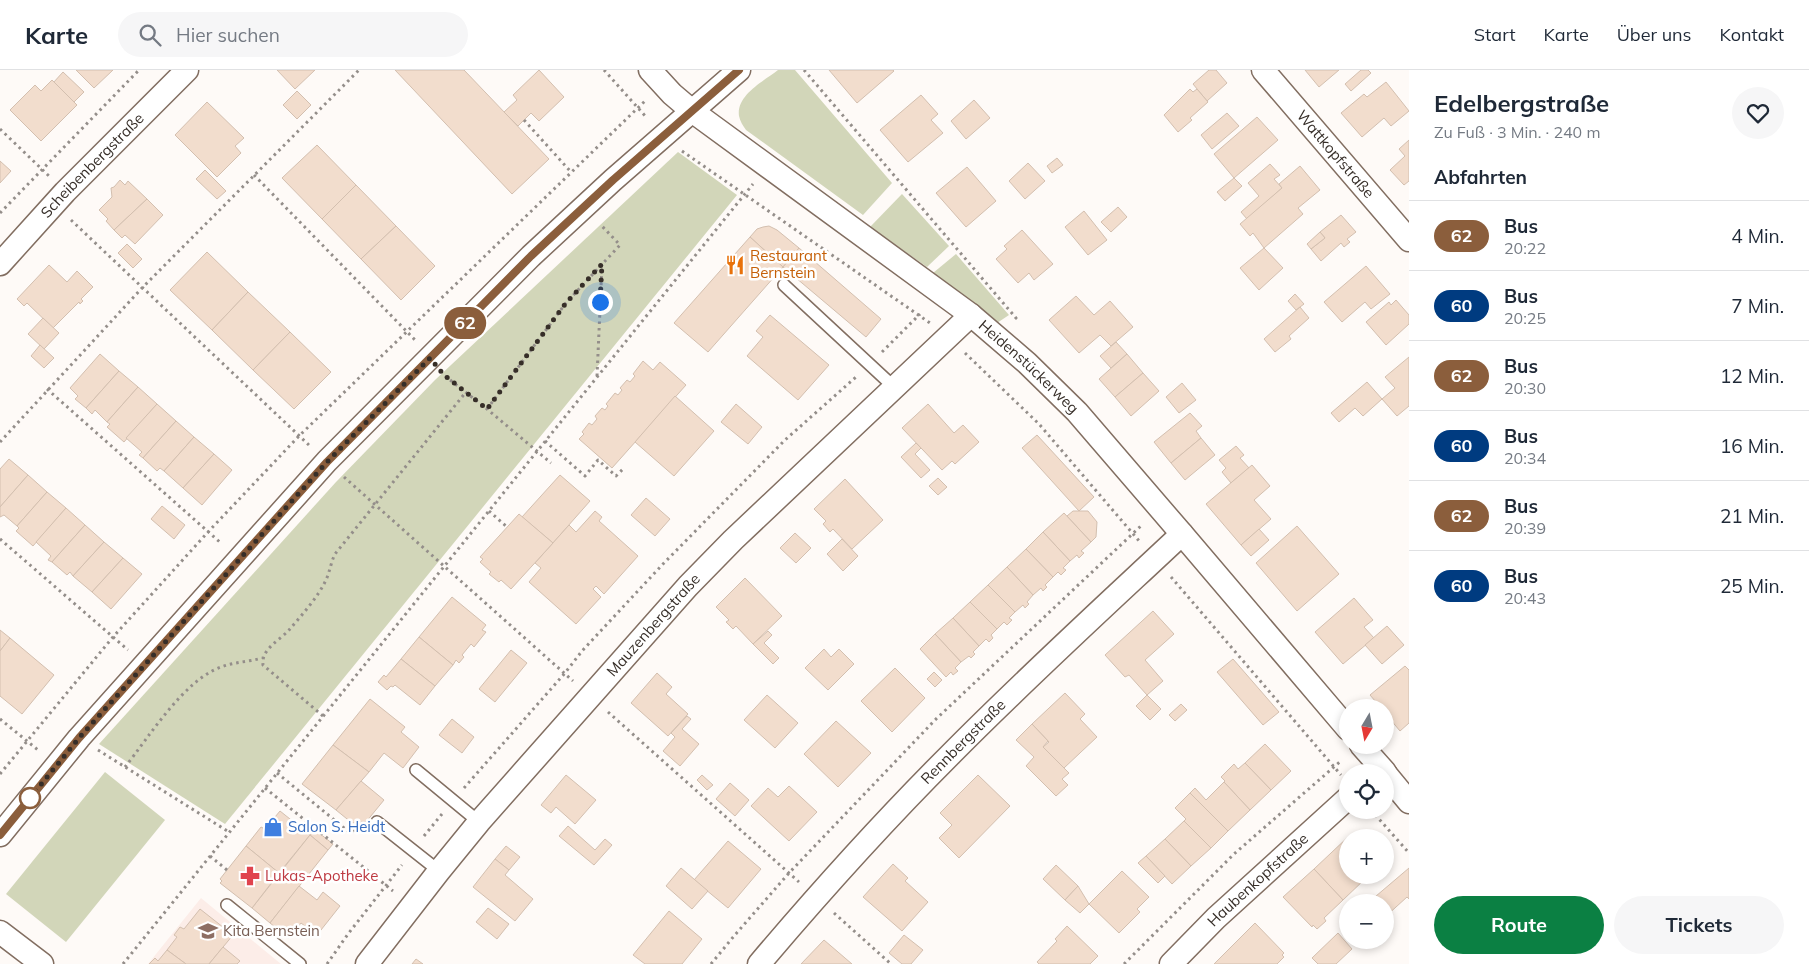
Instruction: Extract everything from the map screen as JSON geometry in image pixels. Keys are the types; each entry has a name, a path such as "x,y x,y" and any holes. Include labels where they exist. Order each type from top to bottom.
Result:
{"street":[{"name":"Scheibenbergstraße","path":"0,264 60,198 187,70"},
{"path":"0,835 79,738 327,462 531,256 662,136 738,70"},
{"name":"Wattkopfstraße","path":"1263,70 1409,240"},
{"name":"Heidenstückerweg","path":"656,77 692,110 972,315 1027,363 1077,412 1339,718"},
{"name":"Mauzenbergstraße","path":"367,964 439,871 480,822 688,586 733,540 972,315"},
{"name":"Rennbergstraße","path":"759,964 816,897 948,757 1182,534"},
{"path":"1359,754 1372,764"},
{"path":"1394,785 1409,802"},
{"name":"Haubenkopfstraße","path":"1171,964 1339,794"},
{"path":"0,932 42,964"}],"lane":[{"path":"784,285 895,388"},
{"path":"416,770 480,822"},
{"path":"377,822 439,871"},
{"path":"227,905 300,964"}],"path":[{"path":"0,213 139,70"},
{"path":"0,442 142,288 359,70"},
{"path":"604,70 662,136 949,337 1039,424 1334,767 1339,777"},
{"path":"804,70 1016,318 994,335"},
{"path":"0,774 113,637 208,532 300,436 638,108 656,77"},
{"path":"524,120 571,172"},
{"path":"0,128 42,169 60,198 142,288 327,462 891,964"},
{"path":"122,964 768,166"},
{"path":"254,175 408,331"},
{"path":"487,409 566,303 620,245 584,207"},
{"path":"597,376 602,264"},
{"path":"327,964 348,934 453,801 582,651 663,564 785,440 870,365 941,293"},
{"path":"430,358 444,375 551,463"},
{"path":"47,389 239,559"},
{"path":"323,716 263,665 262,658 266,651 289,629 316,596 326,581 335,554 466,392"},
{"path":"545,442 585,476 598,460 616,476 624,468"},
{"path":"711,964 789,873 935,720 1160,507"},
{"path":"488,511 507,527"},
{"path":"0,539 145,665"},
{"path":"125,767 165,713 204,676 218,667 262,658"},
{"path":"0,719 56,765"},
{"path":"79,738 229,832"},
{"path":"1124,964 1234,854 1349,754"},
{"path":"277,773 349,832 377,822"},
{"path":"265,788 412,906"},
{"path":"1379,819 1409,853"},
{"path":"210,856 227,870"}],"shaded area":[{"name":"Kita Bernstein","path":"201,898 281,964 148,964"}],"green space":[{"path":"778,70 795,70 892,183 863,215 746,130 740,120 739,108 746,95"},
{"path":"678,152 737,195 225,824 99,744 336,482 435,380"},
{"path":"902,194 949,246 927,267 870,227"},
{"path":"956,254 1009,315 997,323 933,273"},
{"path":"105,772 165,820 66,942 6,894"}],"building":[{"path":"76,70 113,70 94,88"},
{"path":"277,70 315,70 295,89"},
{"path":"395,70 464,70 549,159 512,194"},
{"path":"539,70 564,97 539,121 531,113 518,126 504,112 517,100 513,95"},
{"path":"829,70 893,70 894,71 857,103"},
{"path":"1209,70 1216,70 1227,83 1207,101 1193,84"},
{"path":"1305,70 1339,70 1319,87"},
{"path":"1361,70 1368,70 1371,73 1351,91 1345,84"},
{"path":"63,72 84,92 74,102 53,83"},
{"path":"52,80 77,105 41,141 10,110 35,85 41,91"},
{"path":"1386,82 1409,111 1391,126 1384,118 1362,137 1341,113 1364,94 1367,97"},
{"path":"1190,89 1193,92 1197,89 1208,102 1178,132 1164,115"},
{"path":"297,91 311,105 297,119 283,105"},
{"path":"921,95 938,114 931,120 943,133 908,162 880,130"},
{"path":"974,100 990,118 966,139 951,121"},
{"path":"207,102 244,138 235,146 241,153 217,177 175,135"},
{"path":"1227,113 1239,126 1212,149 1201,135"},
{"path":"1257,117 1278,140 1234,178 1214,154"},
{"path":"1409,140 1409,181 1404,185 1390,170 1405,156 1399,149"},
{"path":"317,145 356,185 322,219 282,178"},
{"path":"1057,158 1063,165 1052,173 1047,166"},
{"path":"0,161 11,171 0,183"},
{"path":"1028,163 1045,181 1025,199 1009,181"},
{"path":"1270,164 1280,175 1274,179 1282,188 1247,219 1241,212 1259,196 1248,183"},
{"path":"1300,166 1320,190 1298,208 1303,214 1264,248 1253,233 1250,236 1240,224 1282,188 1279,184"},
{"path":"967,167 996,201 966,227 936,193"},
{"path":"205,170 226,191 217,199 196,179"},
{"path":"1234,178 1242,186 1225,201 1217,192"},
{"path":"120,180 125,185 128,181 147,199 114,230 106,221 108,219 99,210 112,197 111,188"},
{"path":"356,185 396,226 361,259 322,219"},
{"path":"147,199 163,215 135,244 125,235 122,238 114,230"},
{"path":"1118,207 1127,217 1111,232 1101,222"},
{"path":"1084,211 1107,240 1088,255 1065,227"},
{"path":"1341,215 1356,232 1347,239 1350,242 1344,247 1341,243 1321,261 1311,249 1325,238 1320,232"},
{"path":"396,226 435,266 401,300 361,259"},
{"path":"769,226 777,230 799,248 783,267 750,237 757,229"},
{"path":"1022,230 1053,264 1034,280 1029,273 1018,283 996,259 1007,249 1004,246"},
{"path":"1320,232 1325,238 1311,249 1307,244"},
{"path":"750,237 783,267 708,352 674,323"},
{"path":"127,244 142,259 133,268 118,253"},
{"path":"799,248 881,319 866,337 783,267"},
{"path":"1264,248 1283,268 1259,290 1240,268"},
{"path":"207,252 248,292 212,330 170,290"},
{"path":"49,265 67,282 77,271 93,287 81,299 83,301 80,304 79,302 53,328 27,303 24,306 17,299"},
{"path":"1366,266 1390,294 1371,309 1365,302 1342,322 1324,302"},
{"path":"248,292 290,332 253,370 212,330"},
{"path":"1295,294 1304,304 1296,310 1288,301"},
{"path":"1076,296 1094,315 1110,301 1133,327 1111,346 1100,335 1079,353 1049,320"},
{"path":"1396,300 1409,315 1409,324 1386,345 1366,322 1389,302 1391,305"},
{"path":"1300,307 1309,318 1289,336 1291,339 1275,352 1264,339"},
{"path":"770,315 829,365 798,400 747,356 763,337 756,331"},
{"path":"43,318 59,333 44,349 28,334"},
{"path":"290,332 331,372 294,409 253,370"},
{"path":"1116,342 1127,354 1111,368 1100,356"},
{"path":"40,345 54,358 44,368 31,356"},
{"path":"100,354 119,371 86,408 75,399 78,396 70,388"},
{"path":"1127,354 1143,373 1115,397 1099,379"},
{"path":"1409,357 1409,406 1397,416 1382,399 1395,388 1385,377"},
{"path":"643,361 653,370 660,362 686,385 612,468 579,439 584,434 582,432 589,423 592,425 597,419 595,416 602,408 605,410 608,406 606,404 615,393 618,395 622,390 620,388 627,380 630,382 635,376 633,374"},
{"path":"119,371 138,387 107,422 95,410 92,414 86,408"},
{"path":"1143,373 1159,391 1131,416 1115,397"},
{"path":"1367,382 1382,399 1363,416 1355,408 1339,422 1331,413"},
{"path":"1182,383 1196,400 1179,413 1166,397"},
{"path":"138,387 157,404 124,442 107,427 110,424 107,422"},
{"path":"675,396 714,431 674,476 635,442"},
{"path":"157,404 176,421 143,458 139,455 142,452 126,438"},
{"path":"736,404 762,427 748,444 721,422"},
{"path":"928,404 954,433 963,425 979,442 955,464 952,461 942,470 902,428"},
{"path":"1190,413 1202,426 1196,431 1201,438 1171,463 1154,442"},
{"path":"176,421 194,437 164,471 160,468 157,471 143,458"},
{"path":"1037,435 1094,497 1079,511 1022,448"},
{"path":"194,437 214,454 183,488 164,471"},
{"path":"1201,438 1215,455 1185,480 1171,463"},
{"path":"916,443 921,448 915,454 930,470 921,478 901,457"},
{"path":"1236,446 1244,455 1240,458 1249,468 1231,483 1222,472 1226,468 1219,460"},
{"path":"214,454 232,470 202,505 183,488"},
{"path":"9,459 28,475 0,507 0,469"},
{"path":"1252,465 1270,486 1254,500 1271,519 1241,545 1206,504"},
{"path":"28,475 47,492 17,526 4,515 0,517 0,507"},
{"path":"560,475 590,501 553,543 522,517"},
{"path":"938,478 947,487 938,495 929,486"},
{"path":"845,479 883,520 852,549 833,529 830,532 823,524 826,521 814,509"},
{"path":"47,492 66,508 33,546 16,531 19,528 17,526"},
{"path":"646,498 670,519 655,536 631,515"},
{"path":"162,506 185,525 174,539 151,519"},
{"path":"66,508 85,525 52,562 48,560 51,556 36,542"},
{"path":"595,511 602,517 599,521 638,556 604,594 596,586 593,589 601,597 576,624 529,582 541,568 535,563 569,525 576,532"},
{"path":"1073,511 1088,511 1097,522 1096,537 1091,542 1067,516"},
{"path":"1064,513 1091,542 1081,551 1084,553 1079,558 1077,555 1070,561 1043,532"},
{"path":"519,514 553,543 511,589 501,580 499,582 489,574 491,572 480,562 483,559 480,557"},
{"path":"85,525 104,542 73,576 70,572 67,575 52,562"},
{"path":"1297,526 1339,574 1297,611 1256,563"},
{"path":"1259,529 1269,540 1251,556 1241,545"},
{"path":"1043,532 1070,561 1063,568 1066,570 1061,575 1058,572 1053,577 1026,549"},
{"path":"795,533 811,548 796,563 780,548"},
{"path":"842,539 858,556 843,571 827,554"},
{"path":"104,542 123,558 92,592 73,576"},
{"path":"1026,549 1053,577 1045,585 1047,587 1043,591 1041,588 1033,595 1007,567"},
{"path":"123,558 142,574 111,609 92,592"},
{"path":"1007,567 1033,595 1025,608 1023,605 1015,612 988,585"},
{"path":"745,578 782,616 753,644 736,626 733,629 726,622 729,620 716,607"},
{"path":"988,585 1015,612 1009,618 1012,620 1007,625 1004,622 997,629 970,602"},
{"path":"452,597 486,625 482,630 486,632 474,647 471,644 462,655 464,657 459,663 456,660 453,665 419,637"},
{"path":"1354,598 1373,620 1364,627 1374,638 1343,664 1315,632"},
{"path":"970,602 997,629 991,635 993,638 989,642 986,639 979,646 953,618"},
{"path":"1153,611 1174,634 1145,660 1163,681 1147,695 1129,675 1125,677 1105,655"},
{"path":"953,618 979,646 973,652 975,654 971,658 969,656 961,662 935,634"},
{"path":"1387,626 1404,645 1382,664 1365,645"},
{"path":"0,630 10,638 0,651"},
{"path":"768,631 772,635 764,643 779,658 773,664 753,644"},
{"path":"935,634 961,662 955,668 958,671 953,675 951,672 946,677 920,649"},
{"path":"419,637 453,665 435,686 401,659"},
{"path":"10,638 54,675 22,714 0,696 0,651"},
{"path":"824,649 831,657 839,649 854,664 828,690 805,668"},
{"path":"511,650 527,663 495,702 479,689"},
{"path":"401,659 435,686 420,705 395,685 387,690 378,682 384,675 386,677"},
{"path":"1233,659 1279,712 1263,725 1217,672"},
{"path":"1405,666 1409,670 1409,723 1400,731 1394,724 1394,699 1373,699 1370,695"},
{"path":"895,668 925,698 892,732 861,701"},
{"path":"934,672 942,680 935,687 927,679"},
{"path":"657,673 672,687 666,694 688,714 668,736 631,703"},
{"path":"1065,693 1085,714 1080,719 1097,737 1064,768 1043,747 1049,742 1032,724"},
{"path":"767,695 798,723 775,748 744,720"},
{"path":"1147,695 1161,709 1150,720 1136,706"},
{"path":"370,699 405,727 401,732 419,747 403,768 384,753 369,772 333,745"},
{"path":"1181,704 1187,710 1175,721 1169,715"},
{"path":"687,716 691,719 682,729 699,744 680,766 663,751 675,737 671,733"},
{"path":"452,719 474,737 462,753 439,735"},
{"path":"836,721 871,753 838,787 804,754"},
{"path":"1032,724 1048,741 1043,747 1069,773 1062,779 1068,785 1056,796 1026,766 1034,757 1016,740"},
{"path":"1265,744 1291,771 1271,790 1245,763"},
{"path":"333,745 369,772 336,810 302,784"},
{"path":"1245,763 1271,790 1250,810 1221,777 1234,764 1238,769"},
{"path":"566,775 596,800 575,824 556,807 551,813 541,805"},
{"path":"702,775 713,785 707,790 697,780"},
{"path":"978,775 1010,806 959,858 939,838 952,825 940,813"},
{"path":"361,781 384,800 366,822 352,823 336,810"},
{"path":"1224,782 1250,810 1228,831 1190,793 1195,788 1206,800"},
{"path":"730,783 749,800 735,816 716,799"},
{"path":"789,786 817,812 789,841 751,806 768,788 778,797"},
{"path":"1190,793 1228,831 1211,848 1184,821 1186,819 1175,808"},
{"path":"280,811 310,835 279,873 246,846 261,827 265,829"},
{"path":"1184,821 1211,848 1191,866 1165,839"},
{"path":"568,826 595,850 605,839 612,845 594,865 559,836"},
{"path":"314,829 333,844 328,850 310,835"},
{"path":"310,835 328,850 270,923 252,908"},
{"path":"1165,839 1191,866 1172,884 1146,856"},
{"path":"728,841 761,869 728,908 694,880"},
{"path":"1339,845 1339,884 1360,884 1349,894 1339,894 1339,896 1314,869"},
{"name":"Lukas-Apotheke","path":"246,846 279,873 252,908 220,883 222,881 220,879"},
{"path":"506,846 520,857 509,870 495,859"},
{"path":"1146,856 1165,876 1158,883 1138,863"},
{"path":"495,859 509,870 505,875 533,899 515,921 473,887"},
{"path":"893,864 908,878 905,881 928,902 902,931 863,897"},
{"path":"1056,865 1078,886 1065,900 1043,879"},
{"path":"681,868 708,891 692,909 666,886"},
{"path":"1409,868 1409,899 1407,897 1394,909 1394,894 1378,894 1390,884 1394,884 1394,881"},
{"path":"1314,869 1339,896 1339,904 1324,918 1326,921 1317,929 1313,925 1312,927 1283,897"},
{"path":"1122,871 1149,897 1137,909 1140,912 1119,933 1089,904"},
{"path":"299,886 317,900 323,892 340,906 317,935 301,923 289,938 270,923"},
{"path":"1078,886 1089,904 1080,913 1065,900"},
{"path":"488,908 509,924 497,939 476,922"},
{"path":"200,909 233,935 209,964 186,964 167,950 177,937 174,935 180,927 184,929"},
{"path":"669,911 702,939 682,964 645,964 633,955"},
{"path":"1255,923 1284,953 1282,955 1284,957 1277,964 1214,964"},
{"path":"1067,926 1098,956 1090,964 1039,964 1037,962 1057,941 1055,939"},
{"path":"1338,933 1339,949 1352,949 1336,964 1318,964 1312,958"},
{"path":"904,935 923,950 911,964 902,964 889,953"},
{"path":"824,940 852,964 801,964"},
{"path":"223,947 240,961 237,964 209,964"},
{"path":"167,950 186,964 149,964 155,958 158,961"},
{"path":"416,959 423,964 412,964"}],"bus line":[{"name":"62","path":"0,835 79,738 327,462 531,256 613,180 739,70"}],"place":[{"name":"Restaurant Bernstein","path":"735,265"},
{"name":"Salon S. Heidt","path":"273,827"},
{"name":"Lukas-Apotheke","path":"250,876"},
{"name":"Kita Bernstein","path":"208,931"}],"route":[{"path":"30,798 79,738 327,462 430,358 444,375 487,409 566,303 602,264 600,302"}]}
